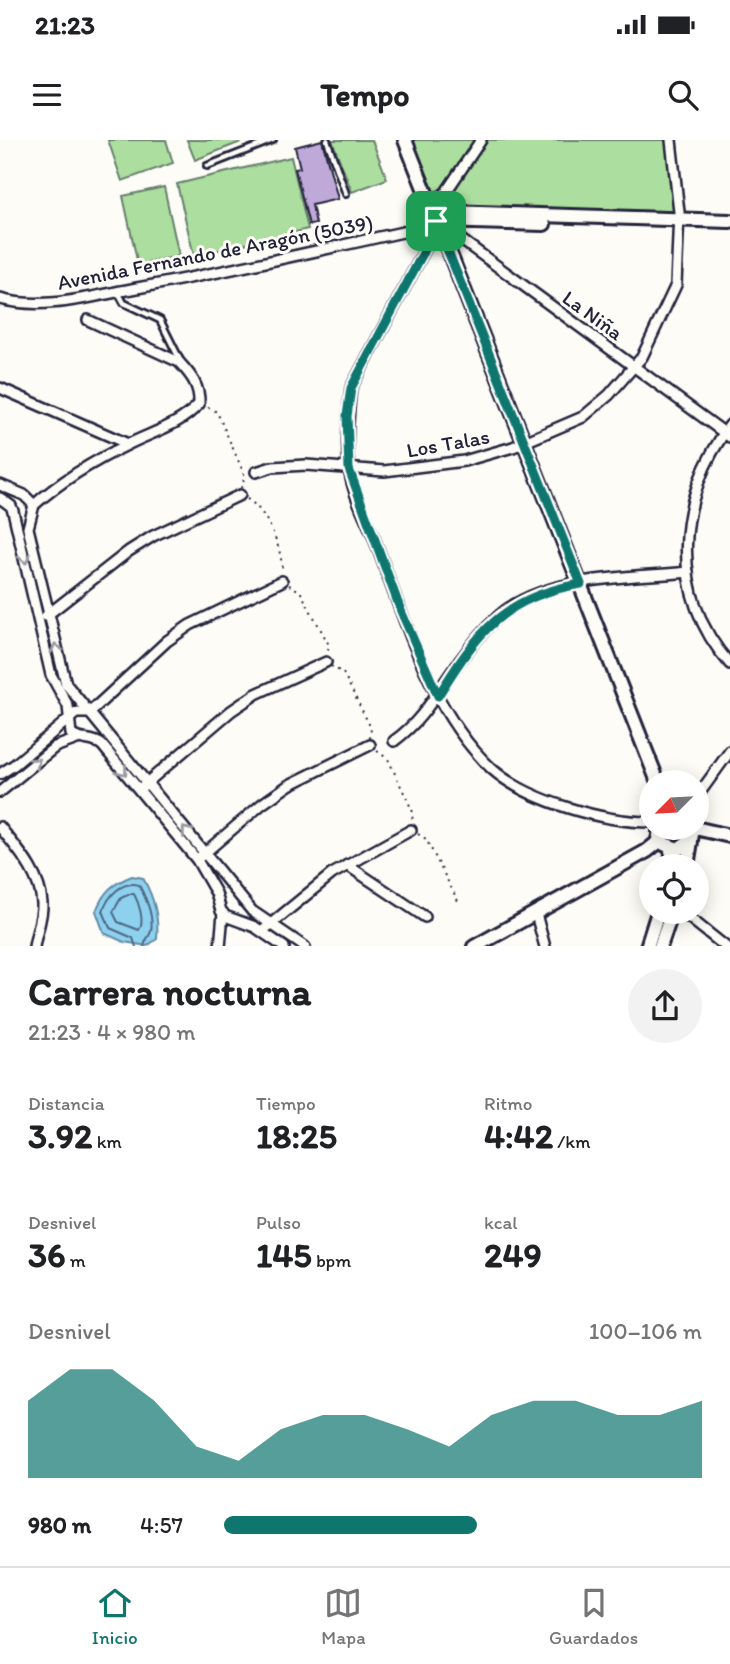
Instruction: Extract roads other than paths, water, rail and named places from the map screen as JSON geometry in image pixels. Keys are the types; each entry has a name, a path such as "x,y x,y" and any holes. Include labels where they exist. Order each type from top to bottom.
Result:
{"street":[{"path":"396,140 409,173 436,221"},
{"path":"405,140 655,770"},
{"path":"481,140 442,198 429,242 351,388 347,416 349,469 401,611 438,696 468,743 492,769 509,782 569,808 639,823"},
{"name":"Los Talas","path":"256,472 272,467 306,465 384,471 464,461 524,443 583,417 609,395 642,357 676,285 679,224 671,140"},
{"path":"436,221 679,224 730,221"},
{"name":"Avenida Fernando de Aragón (5039)","path":"0,299 15,303 49,304 117,292 403,232 436,221"},
{"name":"La Niña","path":"436,221 728,432"},
{"path":"679,224 730,229"},
{"path":"88,320 178,362 200,392 199,401 191,413 176,423 128,444 57,484 34,505 28,528 66,684 146,782 201,856 218,903 227,915 261,931 283,946"},
{"path":"0,388 128,444"},
{"path":"728,432 706,461 690,503 686,536 688,572 696,610 717,650 730,664"},
{"path":"0,485 24,495 34,505"},
{"path":"24,495 13,501 13,511 51,675 68,706 71,734 77,739"},
{"path":"39,621 129,551 153,536 240,495"},
{"path":"0,498 24,519 30,516"},
{"path":"394,741 413,727 438,696 461,659 508,609 530,597 581,584 688,572"},
{"path":"0,774 76,713 89,713 167,641 190,625 282,580"},
{"path":"139,790 231,710 256,694 326,662"},
{"path":"91,739 97,735 99,725"},
{"path":"0,792 55,747 77,739 91,739 102,745 139,790 243,901 270,925 302,946"},
{"path":"201,856 262,804 289,785 370,745"},
{"path":"709,780 730,751"},
{"path":"0,827 27,862 38,884 42,905 34,946"},
{"path":"261,931 332,874 411,830"},
{"path":"647,851 651,840"},
{"path":"664,840 671,854"},
{"path":"476,946 647,851 669,847 678,849 687,840"},
{"path":"347,865 425,917"},
{"path":"218,903 226,892 236,892"},
{"path":"227,915 242,912 243,901"},
{"path":"536,914 545,946"},
{"path":"220,946 227,915"},
{"path":"647,946 654,924"},
{"path":"660,946 667,924"},
{"path":"697,924 725,946"}],"lane":[{"path":"207,166 273,140"},
{"path":"327,140 346,194"},
{"path":"117,292 124,303 160,320 184,367"}],"water":[{"path":"132,876 143,878 155,907 157,939 147,946 124,942 104,933 96,911 110,889"}]}
